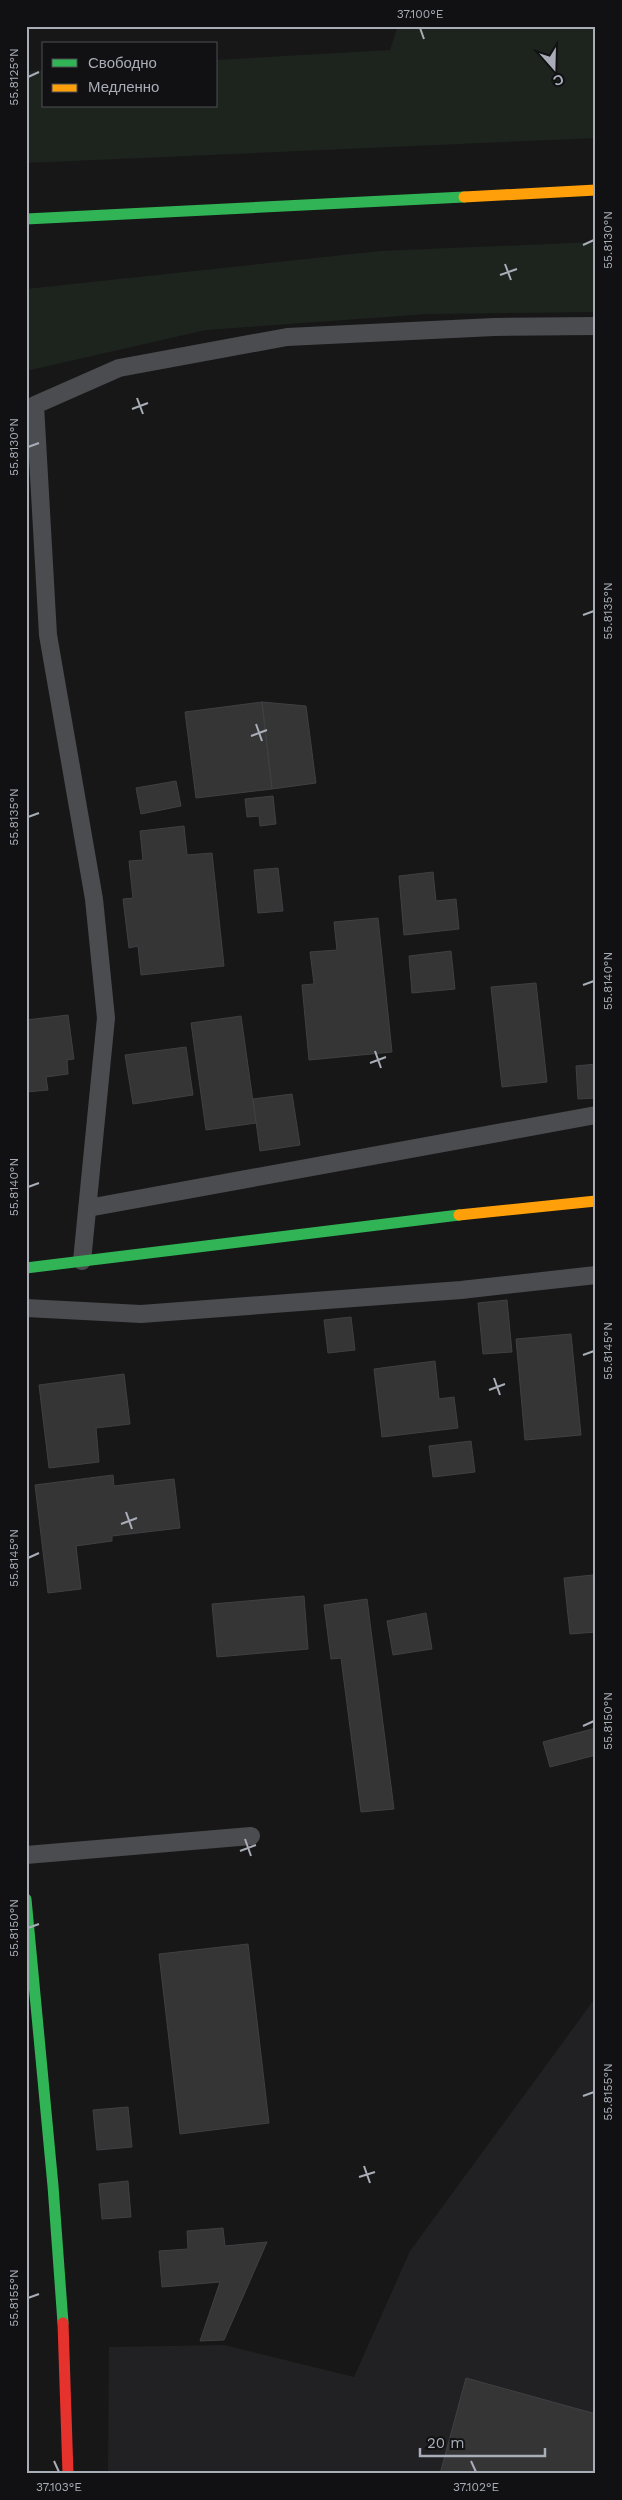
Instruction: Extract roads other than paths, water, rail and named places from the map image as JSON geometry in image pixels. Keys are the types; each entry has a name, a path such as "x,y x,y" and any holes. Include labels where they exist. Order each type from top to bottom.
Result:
{"street":[{"path":"26,219 596,190"},
{"path":"26,1268 596,1201"},
{"path":"26,1899 57,2241 67,2384 68,2474"}],"lane":[{"path":"82,1261 106,1018 94,899 48,635 36,405 119,368 287,337 494,328 596,326"},
{"path":"88,1208 596,1116"},
{"path":"26,1308 141,1314 461,1290 596,1275"},
{"path":"26,1855 251,1836"}]}
